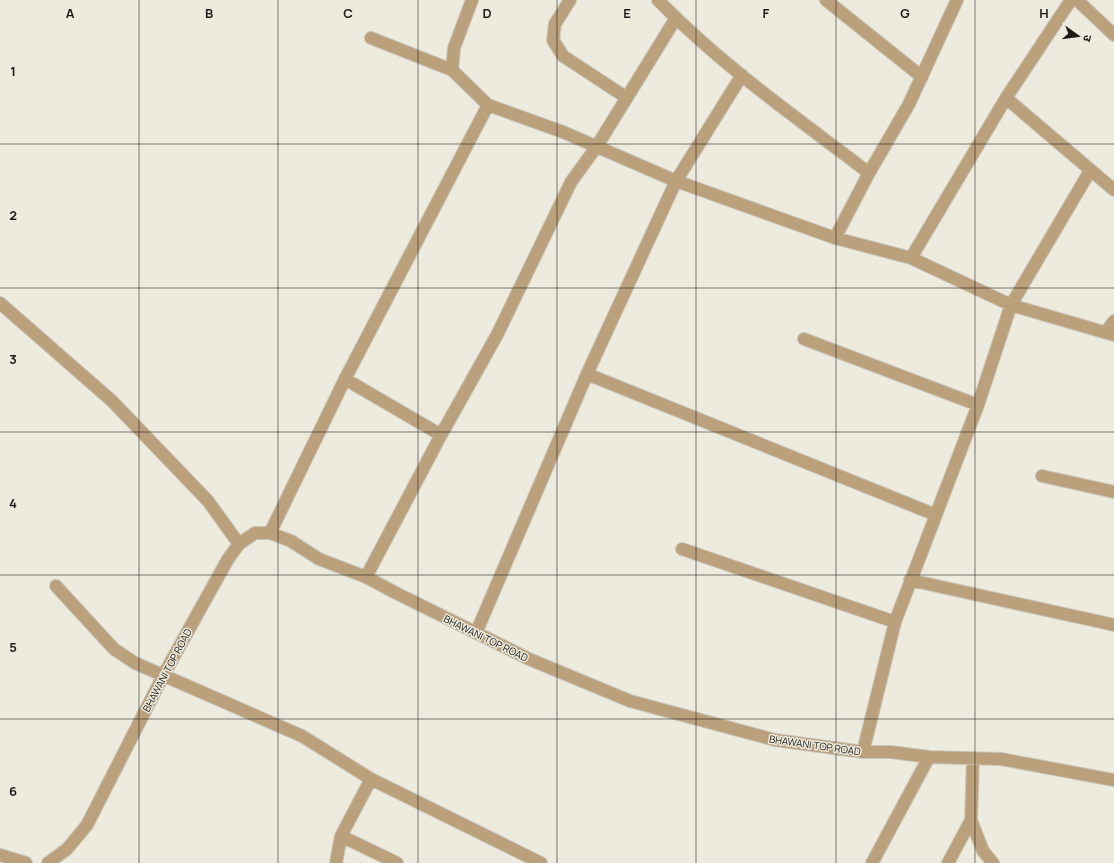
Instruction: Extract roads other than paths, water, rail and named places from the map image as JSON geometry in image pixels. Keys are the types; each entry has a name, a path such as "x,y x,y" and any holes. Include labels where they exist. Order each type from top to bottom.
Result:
{"street":[{"path":"452,70 454,48 471,0"},
{"path":"570,0 555,24 554,40 563,56 627,98"},
{"path":"658,0 676,18 742,75 869,173"},
{"path":"826,0 922,77"},
{"path":"836,238 869,173 909,104 957,0"},
{"path":"911,258 1006,98 1072,0"},
{"path":"1077,0 1114,35"},
{"path":"366,577 441,435 497,335 571,182 597,146 676,18"},
{"path":"371,38 452,70 488,106 563,132 676,181 836,238 911,258 1011,305 1110,334 1114,320"},
{"path":"476,633 588,374 676,181 742,75"},
{"path":"1006,98 1114,190"},
{"path":"270,533 345,379 488,106"},
{"path":"863,752 895,622 978,405 1011,305 1090,171"},
{"path":"0,303 112,401 208,501 239,544"},
{"path":"804,339 978,405"},
{"path":"588,374 936,515"},
{"path":"345,379 441,435"},
{"path":"1042,476 1114,492"},
{"name":"BHAWANI TOP ROAD","path":"48,863 67,849 87,825 163,676 228,558 239,544 255,533 270,533 291,541 319,559 366,577 529,659 630,700 775,740 863,752 891,752 929,757 1001,760 1114,780"},
{"path":"682,549 895,622"},
{"path":"910,580 1114,625"},
{"path":"56,586 114,649 135,663 302,736 371,779 541,863"},
{"path":"872,863 929,757"},
{"path":"974,758 971,820 983,851 993,863"},
{"path":"336,863 341,836 371,779"},
{"path":"948,863 971,820"},
{"path":"341,836 396,863"},
{"path":"0,855 26,863"},
{"path":"58,856 68,863"}]}
